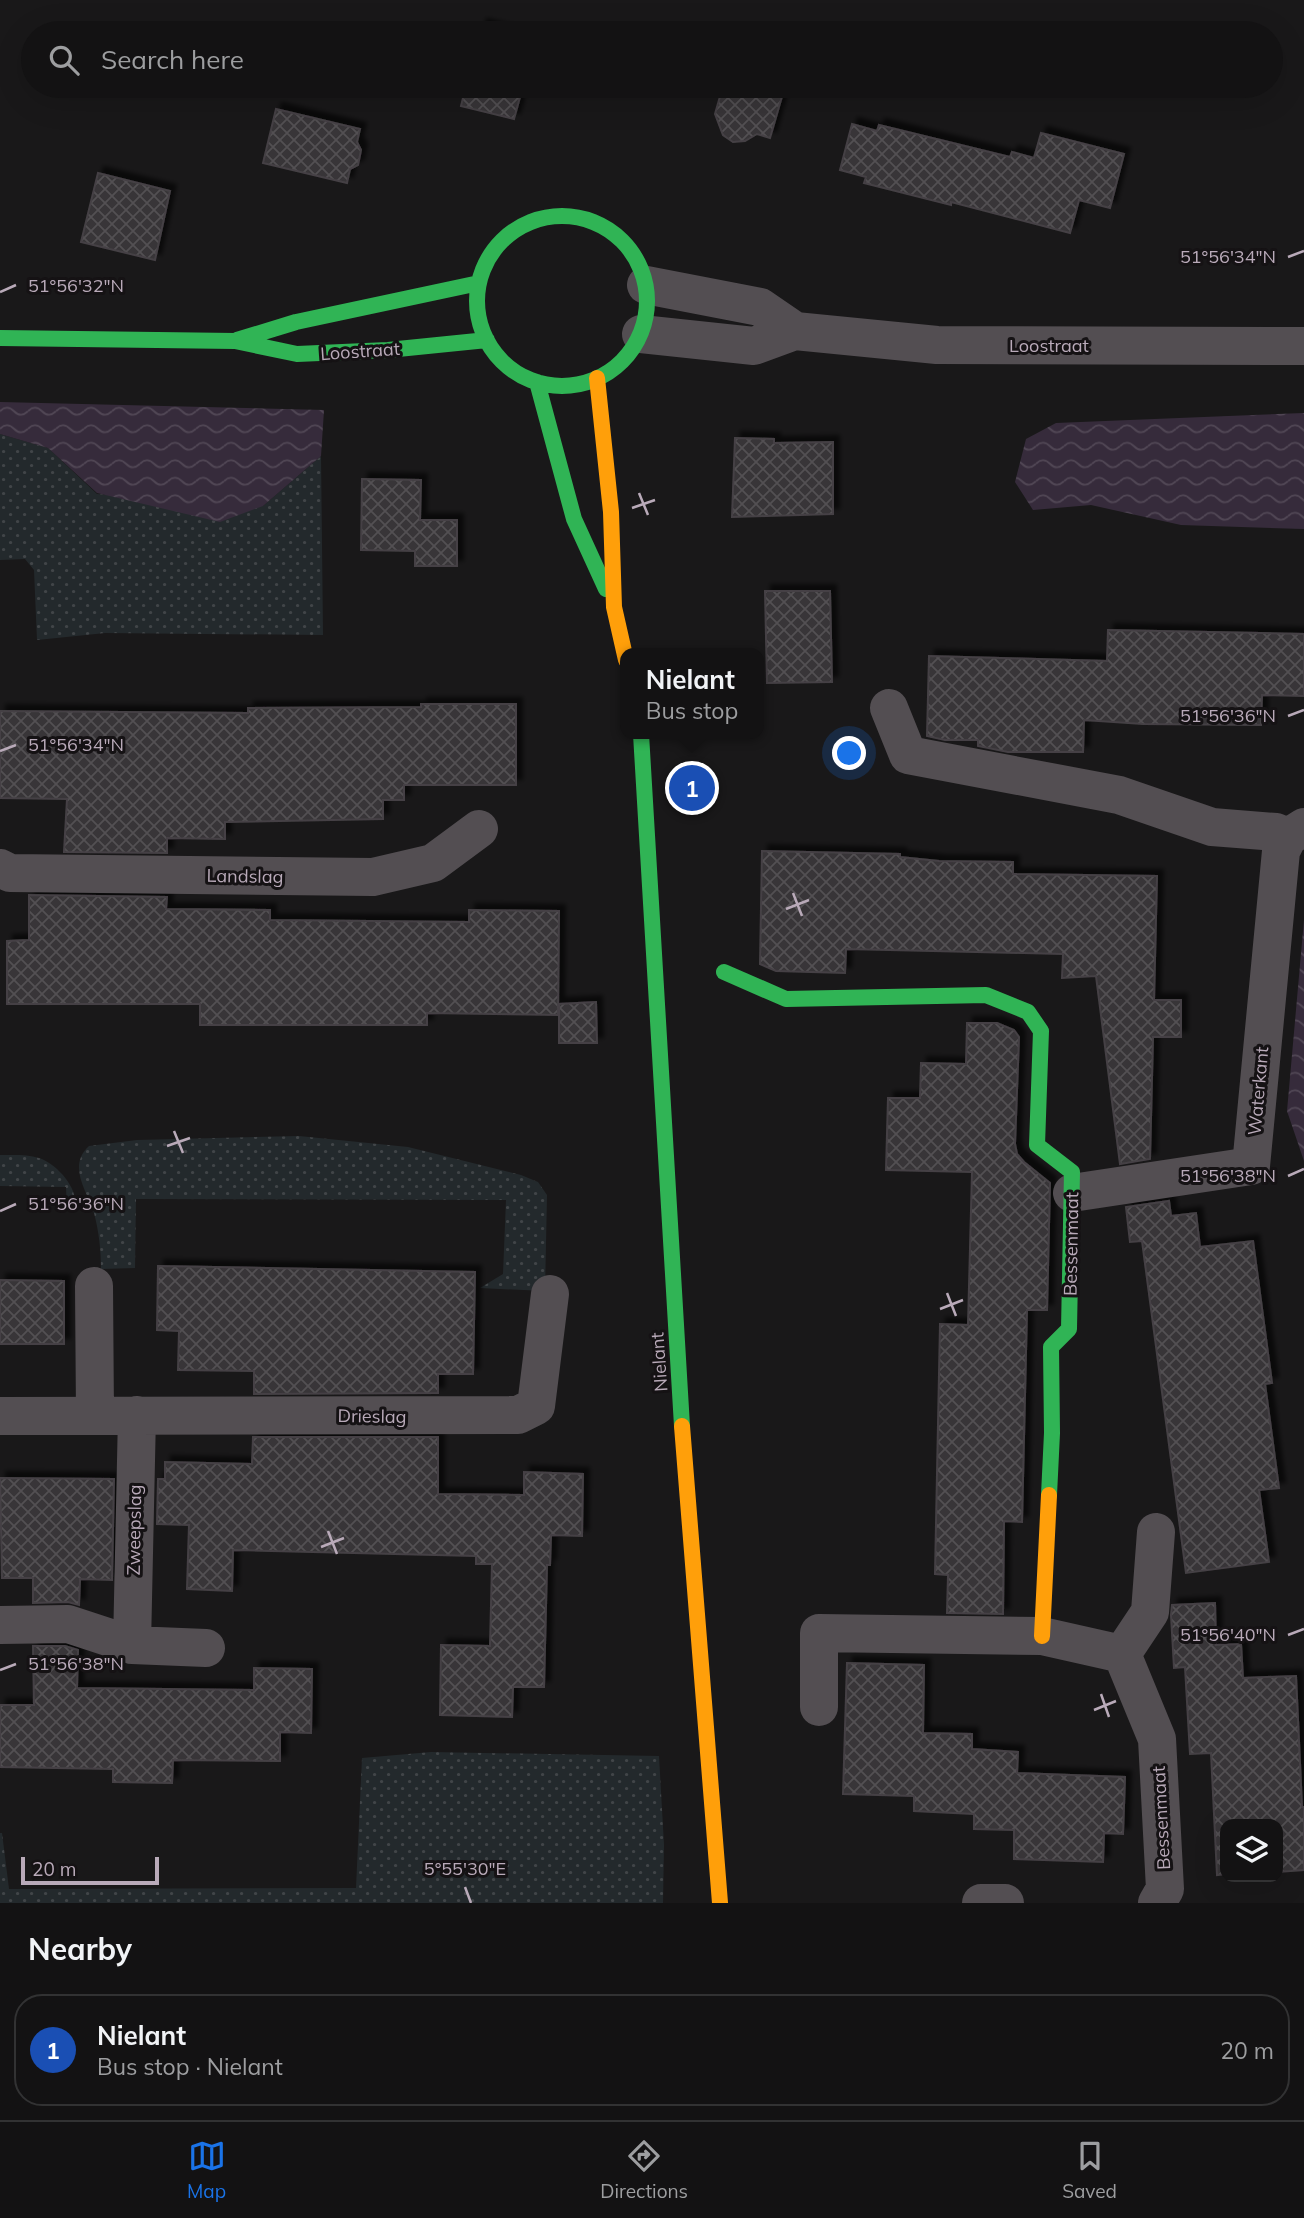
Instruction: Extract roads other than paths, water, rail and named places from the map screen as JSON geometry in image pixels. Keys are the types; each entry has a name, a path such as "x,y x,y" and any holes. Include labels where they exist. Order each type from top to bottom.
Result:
{"street":[{"path":"568,216 598,223 623,241 636,257 646,285 647,310 641,334 631,352 619,365 597,378 567,386 537,382 513,370 487,340 478,312 479,283 491,255 511,233 538,219 568,216"},
{"name":"Loostraat","path":"235,341 296,322 479,283"},
{"name":"Loostraat","path":"646,285 760,307 795,331"},
{"name":"Loostraat","path":"641,334 754,346 795,331 937,345 1304,346"},
{"name":"Loostraat","path":"0,338 235,341 297,354 377,351 487,340"},
{"path":"597,378 611,512 614,607 623,648"},
{"path":"537,382 574,519 614,607"},
{"name":"Waterkant","path":"889,708 908,755 1119,795 1212,827 1296,832"},
{"name":"Nielant","path":"641,739 678,1371 720,1903"},
{"name":"Landslag","path":"0,868 10,873 373,877 433,863 479,829"},
{"name":"Waterkant","path":"1072,1193 1251,1166 1281,851 1296,832"},
{"name":"Bessenmaat","path":"724,972 786,999 986,995 1028,1012 1041,1031 1037,1145 1072,1172 1069,1329 1051,1347 1052,1433 1042,1636"},
{"path":"94,1286 94,1416"},
{"name":"Drieslag","path":"0,1416 518,1415 536,1406 550,1294"},
{"name":"Zweepslag","path":"132,1645 136,1415"},
{"path":"819,1707 820,1633 1042,1636 1122,1654 1150,1612 1156,1532"},
{"path":"0,1625 68,1624 132,1645 206,1648"},
{"name":"Bessenmaat","path":"1122,1654 1157,1739 1165,1889 1157,1903"},
{"path":"981,1903 1005,1903"}],"water":[{"path":"0,402 324,410 321,456 263,506 220,522 97,493 48,448 0,434"},
{"path":"1304,413 1304,529 1181,525 1091,505 1033,510 1015,482 1026,439 1056,423"},
{"path":"1304,920 1304,1161 1287,1111"}],"place":[{"name":"Nielant","path":"692,788"}]}
